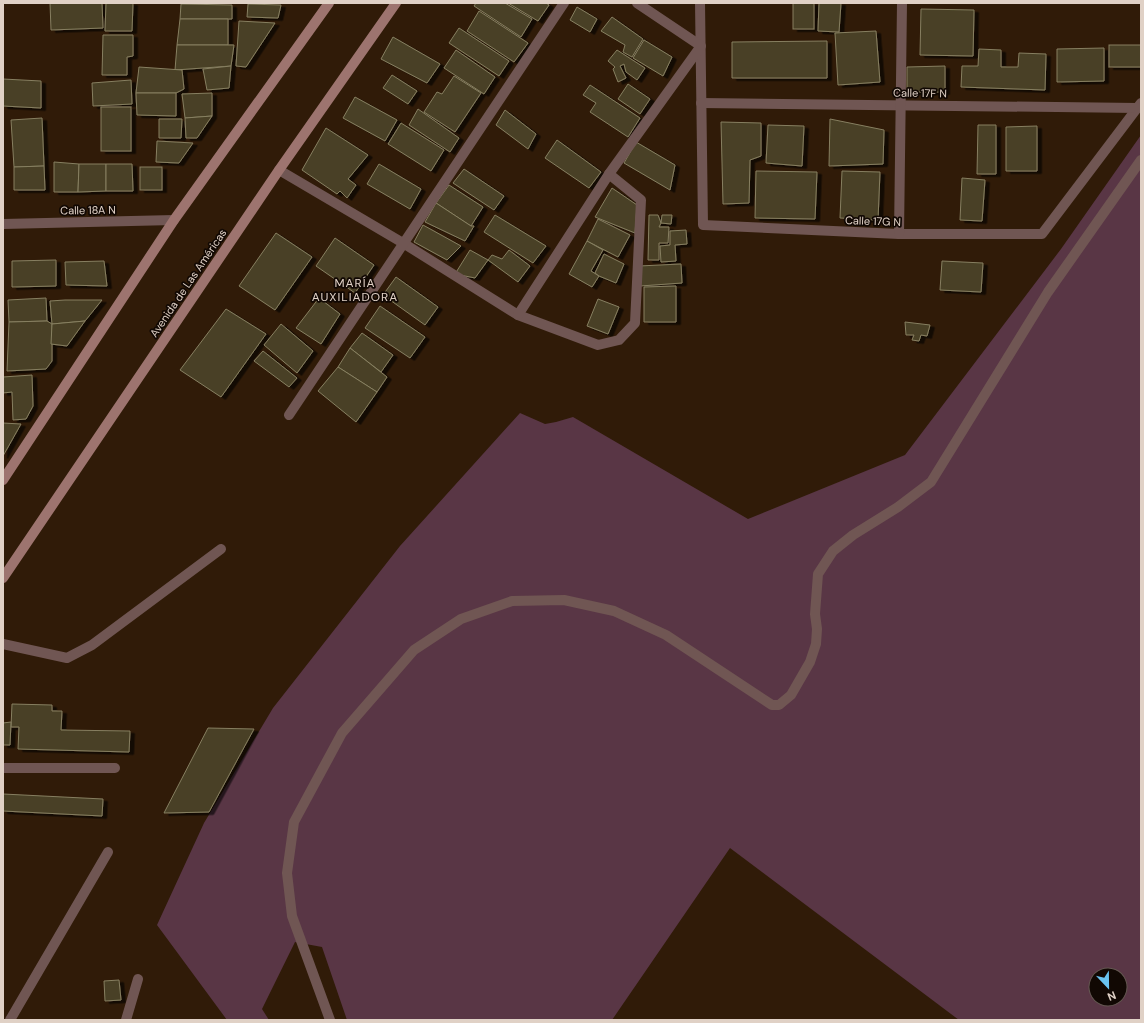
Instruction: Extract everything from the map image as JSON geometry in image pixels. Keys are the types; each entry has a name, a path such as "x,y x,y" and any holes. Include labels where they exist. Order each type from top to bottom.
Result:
{"main road":[{"path":"4,477 174,220 329,3"},
{"name":"Avenida de Las Américas","path":"3,578 279,170 396,3"}],"street":[{"path":"289,415 564,3"},
{"path":"637,3 701,46"},
{"path":"700,3 701,102"},
{"path":"898,234 902,3"},
{"path":"518,316 609,174 701,46"},
{"name":"Calle 17F N","path":"701,102 1139,105"},
{"name":"Calle 17G N","path":"701,102 703,225 898,234 1042,234 1139,105"},
{"path":"330,1020 292,916 286,873 294,822 342,733 414,650 461,619 512,601 564,600 614,612 666,636 772,705 779,704 791,695 810,662 816,644 817,629 815,614 818,574 833,551 853,534 898,508 931,482 1048,292 1141,160"},
{"path":"279,170 403,243 518,316 598,345 618,340 635,323 641,200 609,174"},
{"name":"Calle 18A N","path":"3,224 174,220"},
{"path":"3,644 67,658 92,645 221,549"},
{"path":"3,768 115,768"},
{"path":"10,1020 108,852"},
{"path":"126,1020 138,979"}],"shaded area":[{"path":"1141,135 1141,1020 959,1020 730,848 612,1020 347,1020 322,947 295,942 262,1009 269,1020 227,1020 157,925 204,823 273,708 400,546 520,413 545,424 573,417 748,519 905,455 1061,249"}],"building":[{"path":"50,3 102,3 103,28 51,30"},
{"path":"106,3 133,3 132,31 105,31"},
{"path":"476,3 505,3 532,19 521,37 474,6"},
{"path":"508,3 546,3 549,5 538,21"},
{"path":"793,3 814,3 814,29 793,29"},
{"path":"819,3 841,3 839,32 818,31"},
{"path":"181,4 232,5 232,19 180,19"},
{"path":"248,4 281,5 278,18 247,17"},
{"path":"577,7 597,19 590,32 570,20"},
{"path":"921,9 974,10 973,56 920,55"},
{"path":"479,11 528,43 514,62 467,31"},
{"path":"612,17 643,39 632,57 623,52 625,45 601,31"},
{"path":"180,19 228,19 228,45 177,45"},
{"path":"239,21 275,23 246,67 236,66"},
{"path":"459,28 509,61 499,76 449,43"},
{"path":"876,31 880,82 838,85 835,33"},
{"path":"103,35 133,35 133,56 127,57 127,75 102,75"},
{"path":"393,37 440,64 427,83 381,59"},
{"path":"644,40 672,57 663,76 633,58"},
{"path":"827,41 827,78 732,78 732,42"},
{"path":"177,45 234,45 231,66 175,70"},
{"path":"1109,45 1141,45 1141,67 1109,67"},
{"path":"1104,48 1104,81 1057,82 1057,49"},
{"path":"979,49 1001,50 1001,67 1018,67 1019,53 1046,54 1045,90 961,87 962,66 978,66"},
{"path":"456,50 495,77 484,94 444,68"},
{"path":"617,50 645,68 637,80 626,72 624,64 620,66 626,78 618,82 613,69 615,67 608,61"},
{"path":"231,66 229,88 207,90 203,69"},
{"path":"945,66 945,92 907,92 907,67"},
{"path":"139,67 182,70 184,89 176,93 136,93"},
{"path":"392,75 417,91 408,104 383,88"},
{"path":"454,76 481,93 455,132 424,112 437,92 442,94"},
{"path":"3,79 41,81 41,108 3,106"},
{"path":"131,80 132,104 93,106 92,83"},
{"path":"628,84 650,99 640,114 618,99"},
{"path":"590,85 640,118 628,137 590,112 596,103 583,95"},
{"path":"136,93 176,93 176,116 137,115"},
{"path":"212,93 212,116 185,118 182,94"},
{"path":"355,97 397,120 385,141 343,118"},
{"path":"101,107 131,107 131,151 101,151"},
{"path":"418,109 459,138 450,152 409,125"},
{"path":"505,110 536,134 528,149 496,125"},
{"path":"212,116 197,138 186,138 185,118"},
{"path":"42,118 44,166 14,167 11,120"},
{"path":"159,119 182,119 181,138 159,138"},
{"path":"830,119 884,130 883,164 829,166"},
{"path":"721,122 761,123 761,156 750,160 749,203 723,204"},
{"path":"401,123 444,150 431,171 388,144"},
{"path":"768,125 804,126 802,166 766,163"},
{"path":"978,125 996,125 996,174 977,174"},
{"path":"1037,126 1037,171 1006,171 1006,127"},
{"path":"326,128 368,155 348,179 356,185 347,198 340,191 337,194 302,170"},
{"path":"557,140 601,172 589,188 545,158"},
{"path":"157,141 193,143 179,163 156,162"},
{"path":"636,142 675,165 670,190 624,163"},
{"path":"54,162 79,164 78,192 54,192"},
{"path":"79,164 106,164 106,191 78,192"},
{"path":"106,164 132,164 133,191 106,191"},
{"path":"379,164 421,189 410,209 367,184"},
{"path":"44,166 45,190 14,190 14,167"},
{"path":"140,167 162,167 162,190 140,190"},
{"path":"464,169 504,196 494,210 453,183"},
{"path":"756,171 817,172 815,219 755,218"},
{"path":"842,171 880,172 878,220 840,218"},
{"path":"962,178 985,180 982,221 960,220"},
{"path":"449,185 483,207 471,226 436,203"},
{"path":"612,188 637,205 635,233 595,217"},
{"path":"436,203 471,226 474,226 465,241 425,222"},
{"path":"495,215 546,246 533,263 484,232"},
{"path":"649,215 658,215 661,223 659,227 669,227 668,243 659,243 659,260 648,260"},
{"path":"662,215 672,215 671,224 661,223"},
{"path":"598,219 630,235 618,257 587,241"},
{"path":"423,225 461,246 447,260 414,242"},
{"path":"686,230 687,244 675,245 676,261 661,262 660,246 670,245 670,231"},
{"path":"276,233 312,257 275,310 239,286"},
{"path":"335,238 374,265 355,293 316,266"},
{"path":"587,241 603,250 591,271 599,276 592,287 569,274"},
{"path":"470,250 488,260 475,278 455,274"},
{"path":"509,250 530,266 518,282 488,260 492,255 502,259"},
{"path":"604,254 624,264 616,283 595,273"},
{"path":"56,260 56,286 12,287 12,261"},
{"path":"104,261 107,286 66,285 65,262"},
{"path":"942,261 983,263 981,292 940,290"},
{"path":"681,264 682,283 640,286 639,266"},
{"path":"396,277 438,307 425,325 383,295"},
{"path":"676,286 676,322 644,322 644,287"},
{"path":"46,298 47,321 9,322 8,300"},
{"path":"319,298 340,314 321,344 296,328"},
{"path":"598,299 619,307 608,334 587,326"},
{"path":"102,300 85,321 52,324 50,301"},
{"path":"380,306 425,337 410,358 365,328"},
{"path":"226,309 266,334 221,397 180,370"},
{"path":"47,321 52,324 52,361 46,369 7,371 9,322"},
{"path":"85,321 67,346 51,344 52,324"},
{"path":"905,322 930,325 927,336 921,335 919,341 912,340 914,335 906,335"},
{"path":"281,324 313,351 297,373 264,345"},
{"path":"362,333 393,355 381,372 350,348"},
{"path":"350,348 387,377 377,392 338,367"},
{"path":"263,351 297,378 289,387 254,361"},
{"path":"338,367 377,392 356,422 318,391"},
{"path":"32,375 33,406 26,419 13,420 12,392 3,393 3,377"},
{"path":"3,423 21,424 3,456"},
{"path":"12,704 52,705 52,711 62,711 61,730 130,731 129,752 18,749 19,727 11,727"},
{"path":"11,722 10,745 3,745 3,723"},
{"path":"208,728 254,729 209,812 164,813"},
{"path":"3,794 103,799 102,816 3,811"},
{"path":"119,980 121,1000 105,1001 104,981"}],"district":[{"name":"MARÍA AUXILIADORA","path":"355,290"}]}
